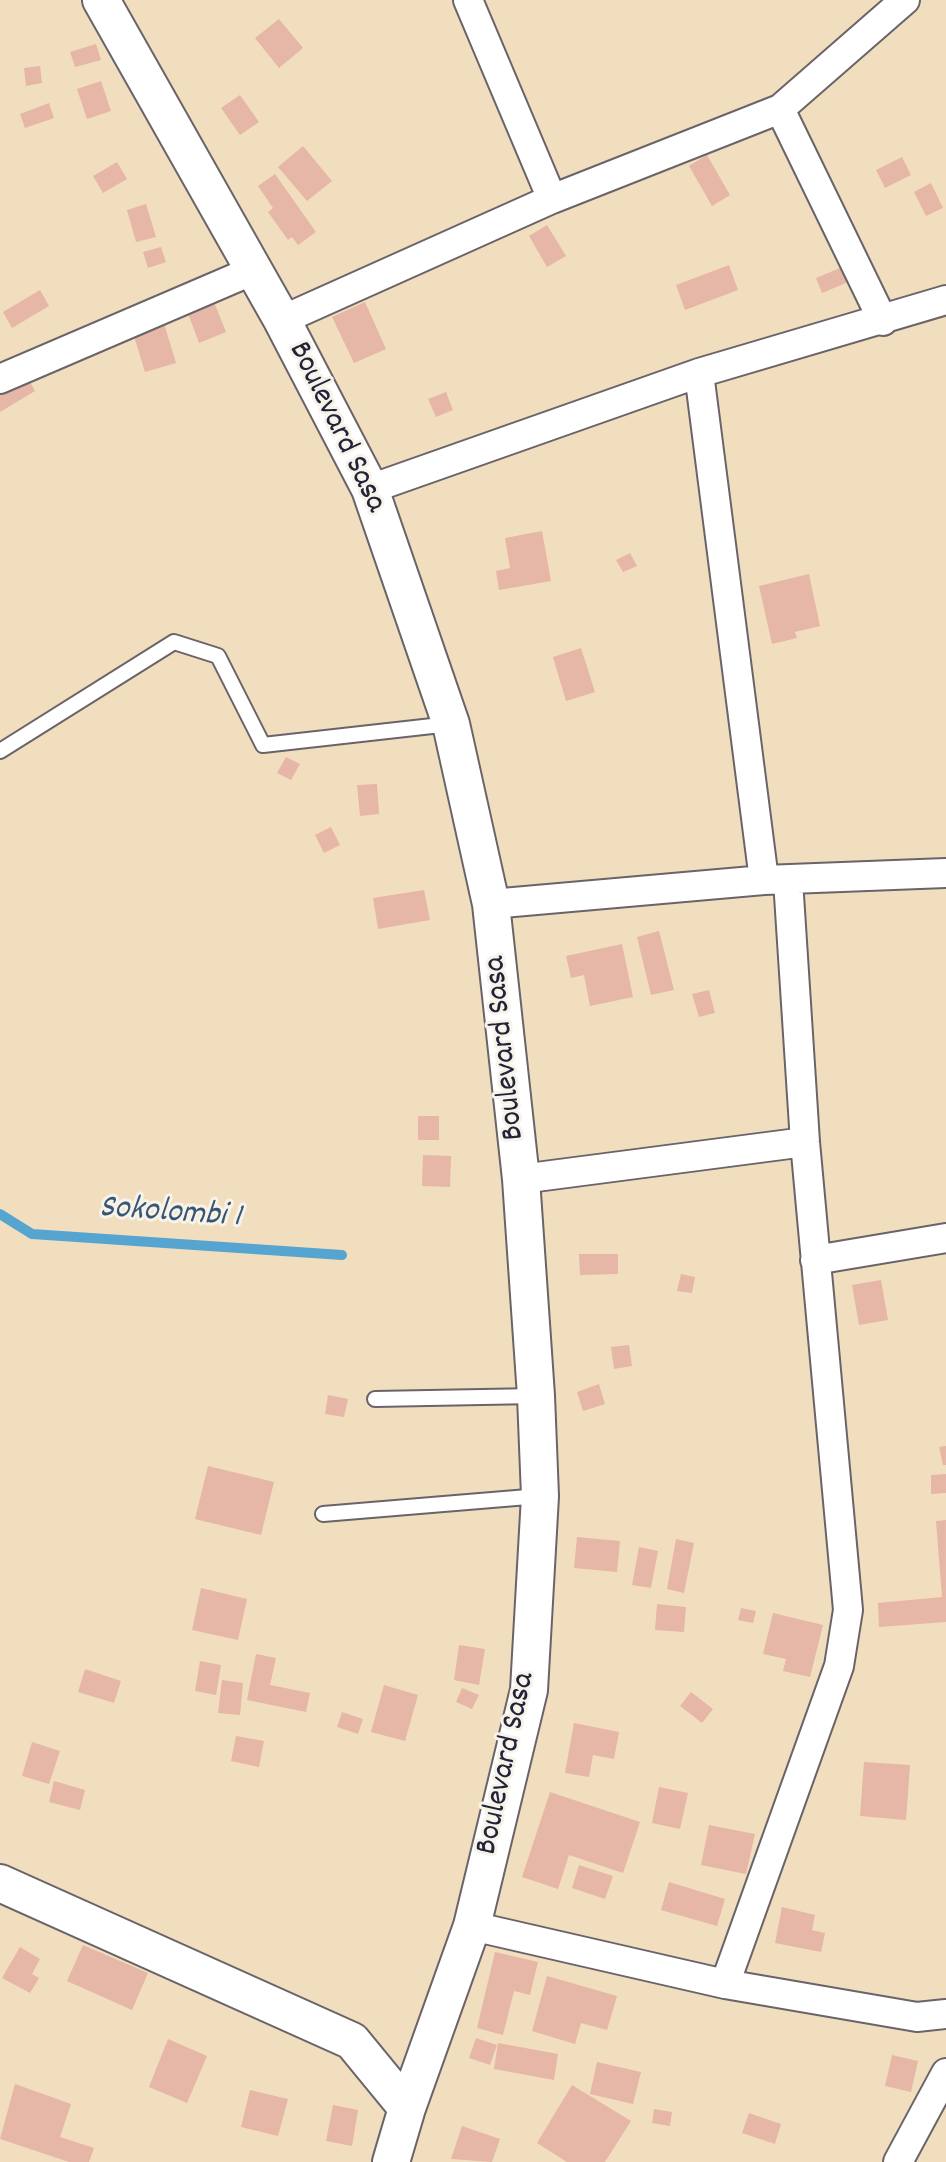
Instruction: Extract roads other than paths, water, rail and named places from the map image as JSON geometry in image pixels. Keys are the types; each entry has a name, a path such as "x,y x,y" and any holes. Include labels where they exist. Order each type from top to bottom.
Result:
{"street":[{"name":"Boulevard Sasa","path":"101,0 282,320 370,489 451,724 491,904 521,1179 536,1396 540,1496 529,1690 472,1926 391,2162"},
{"path":"468,0 552,199"},
{"path":"282,320 552,199 780,109 905,0"},
{"path":"780,109 883,321"},
{"path":"0,379 254,270"},
{"path":"370,489 699,373 946,300"},
{"path":"699,373 776,880 805,1142 848,1610 839,1666 725,1984"},
{"path":"491,904 776,880 946,873"},
{"path":"521,1179 805,1142"},
{"path":"815,1260 946,1238"},
{"path":"0,1883 352,2041 407,2108"},
{"path":"472,1926 725,1984 917,2017 946,2014"},
{"path":"898,2162 946,2073"}],"lane":[{"path":"0,751 174,642 218,656 263,745 451,724"},
{"path":"375,1399 536,1396"},
{"path":"323,1514 540,1496"}],"waterway":[{"name":"Sokolombi 1","path":"0,1214 32,1234 342,1255"}]}
